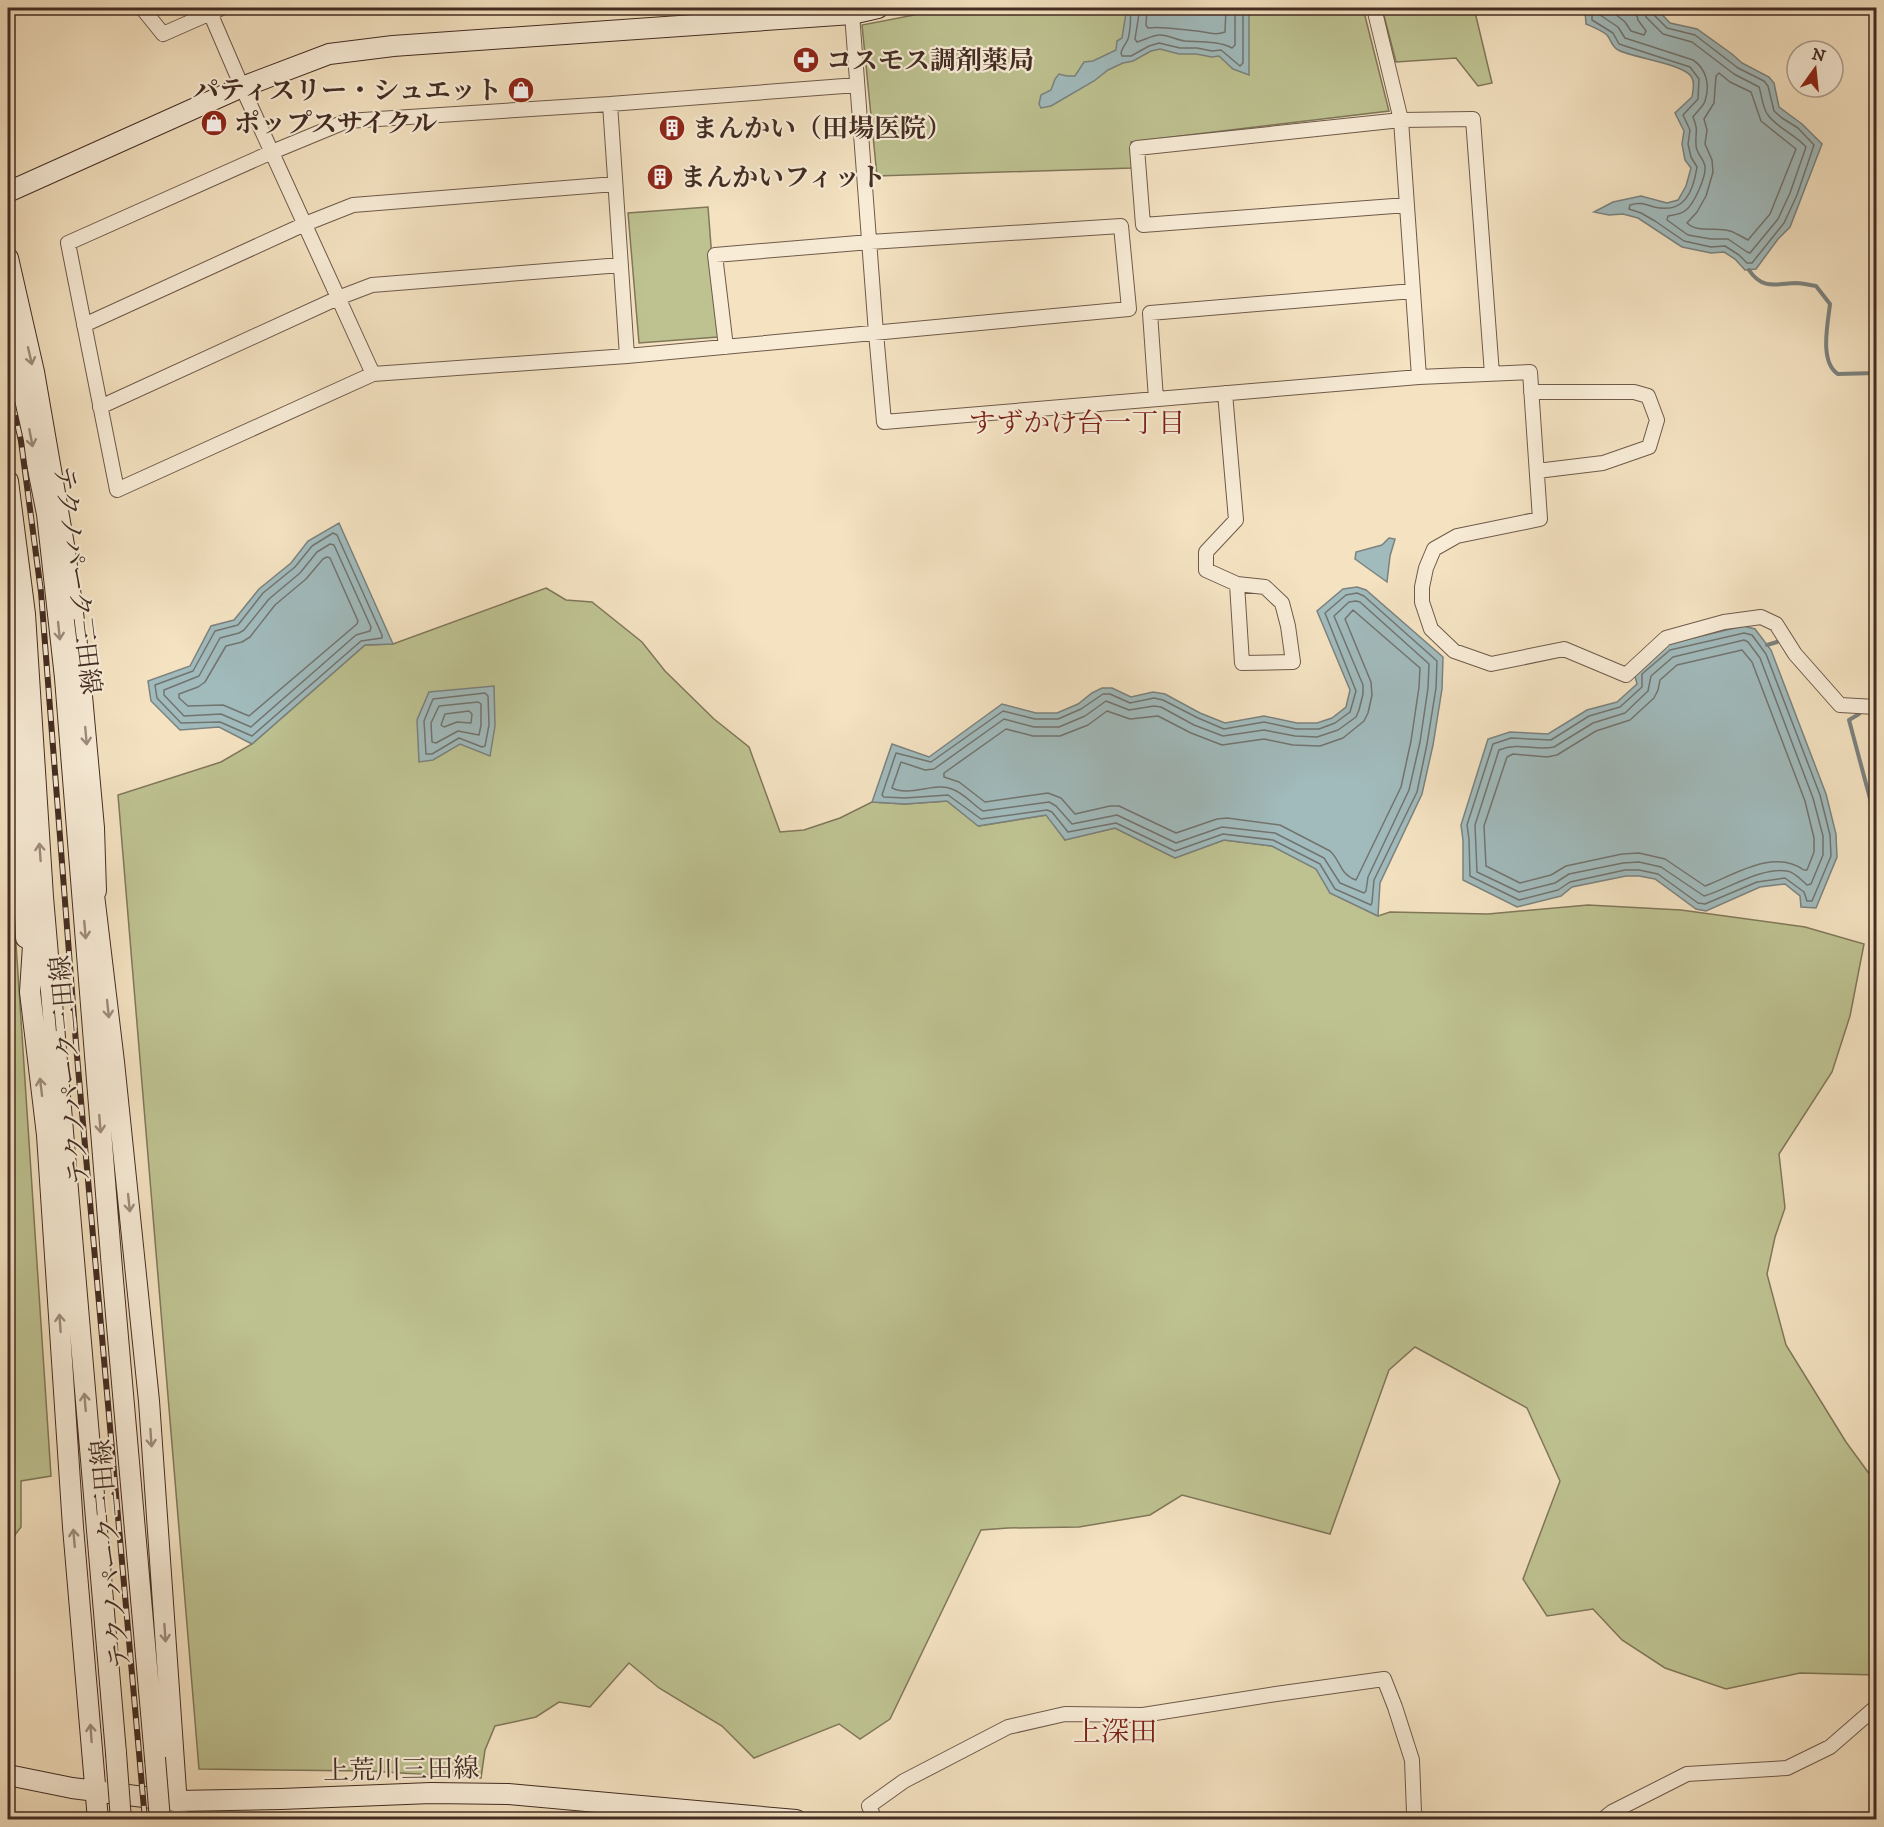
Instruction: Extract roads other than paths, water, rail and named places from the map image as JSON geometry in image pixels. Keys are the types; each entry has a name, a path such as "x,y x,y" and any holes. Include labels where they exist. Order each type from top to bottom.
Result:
{"main road":[{"path":"14,189 242,87 328,54 852,14 878,8"},
{"path":"8,258 33,372 66,550 94,828 97,909"},
{"name":"テクノパーク三田線","path":"8,319 47,514 68,720 111,1258 160,1820"},
{"name":"テクノパーク三田線","path":"8,481 25,614 43,897 121,1820"},
{"path":"8,611 14,660 23,888 30,992 47,1135 73,1527 98,1820"},
{"path":"68,720 97,909 149,1401 177,1810"},
{"path":"30,992 34,930 43,897"},
{"name":"上荒川三田線","path":"8,1775 95,1791 177,1810 281,1799 431,1793 508,1794 796,1820"}],"street":[{"path":"142,8 163,34 213,9 242,87 373,374"},
{"path":"1374,8 1401,120 1419,377"},
{"path":"852,14 884,422 1419,377 1530,372 1540,519 1457,536 1434,549 1426,568 1422,587 1422,602 1431,630 1454,651 1491,664 1564,649 1626,675 1666,638 1724,622 1761,617 1776,624 1796,654 1840,705 1876,707"},
{"path":"726,347 715,255 870,242 1121,226 1128,309 876,333 726,347 627,356 373,374 117,490 69,243 347,121 857,85"},
{"path":"610,104 627,356"},
{"path":"1407,206 1143,225 1137,148 1401,120 1473,119 1492,374"},
{"path":"84,325 305,224 353,205 615,184"},
{"path":"100,407 338,298 372,285 621,265"},
{"path":"1156,399 1150,313 1413,291"},
{"path":"1531,392 1634,392 1648,396 1656,420 1649,447 1604,462 1537,471"},
{"path":"1225,393 1236,520 1206,552 1206,570 1237,584 1265,587 1282,603 1293,662 1242,663 1237,584"},
{"path":"875,1820 869,1806 904,1781 1008,1727 1065,1714 1143,1714 1384,1679 1412,1760 1414,1812 1418,1820"},
{"path":"1602,1820 1612,1812 1687,1774 1787,1768 1830,1747 1876,1707"}],"water":[{"path":"1122,8 1249,8 1249,75 1233,69 1219,56 1179,54 1160,49 1108,70 1094,81 1051,106 1041,108 1039,104 1041,95 1051,90 1059,74 1075,76 1084,62 1093,61 1116,50 1117,41 1122,38 1126,13"},
{"path":"1587,8 1656,8 1670,23 1697,29 1742,63 1769,77 1774,83 1779,107 1802,124 1822,144 1790,227 1756,269 1745,270 1735,259 1724,252 1711,253 1682,247 1638,218 1623,214 1609,215 1594,212 1613,202 1641,196 1667,203 1678,200 1686,186 1691,168 1685,160 1682,144 1684,131 1675,113 1692,97 1694,85 1688,73 1680,69 1616,49 1607,35 1586,24 1585,11"},
{"path":"339,523 393,644 365,645 252,744 219,727 180,730 151,701 148,681 190,666 211,626 234,620 259,589 291,563 308,541"},
{"path":"1389,538 1395,539 1390,556 1387,582 1355,559 1356,552 1382,545"},
{"path":"1357,587 1366,590 1443,657 1442,689 1422,794 1380,883 1378,916 1330,893 1316,869 1272,846 1224,840 1175,858 1115,828 1065,840 1046,815 978,826 947,801 905,804 872,802 892,744 929,757 1002,704 1036,713 1057,713 1078,704 1102,688 1112,688 1131,697 1153,692 1165,694 1200,713 1225,723 1264,716 1297,723 1317,723 1332,718 1346,707 1350,690 1317,611 1343,589"},
{"path":"1744,626 1755,629 1771,650 1826,794 1836,834 1837,857 1816,908 1801,907 1800,896 1785,884 1760,887 1706,911 1696,909 1655,879 1639,876 1626,876 1572,887 1561,896 1517,907 1463,880 1461,825 1488,739 1510,732 1548,734 1587,710 1617,702 1637,684 1634,672 1667,644"},
{"path":"494,686 495,726 490,756 460,744 433,760 419,762 417,720 429,692"}],"waterway":[{"path":"1749,270 1764,283 1776,285 1799,283 1816,286 1830,304 1826,342 1828,361 1832,368 1838,374 1876,373"},
{"path":"1767,645 1777,642"},
{"path":"1859,714 1849,720 1876,821"}],"railway":[{"path":"8,383 21,441 41,592 77,1056 145,1820"}],"place":[{"name":"コスモス調剤薬局","path":"806,60"},
{"name":"パティスリー・シュエット","path":"521,90"},
{"name":"ポップスサイクル","path":"214,123"},
{"name":"まんかい（田場医院）","path":"672,128"},
{"name":"まんかいフィット","path":"660,177"}],"district":[{"name":"すずかけ台一丁目","path":"1077,423"},
{"name":"上深田","path":"1115,1731"}]}
